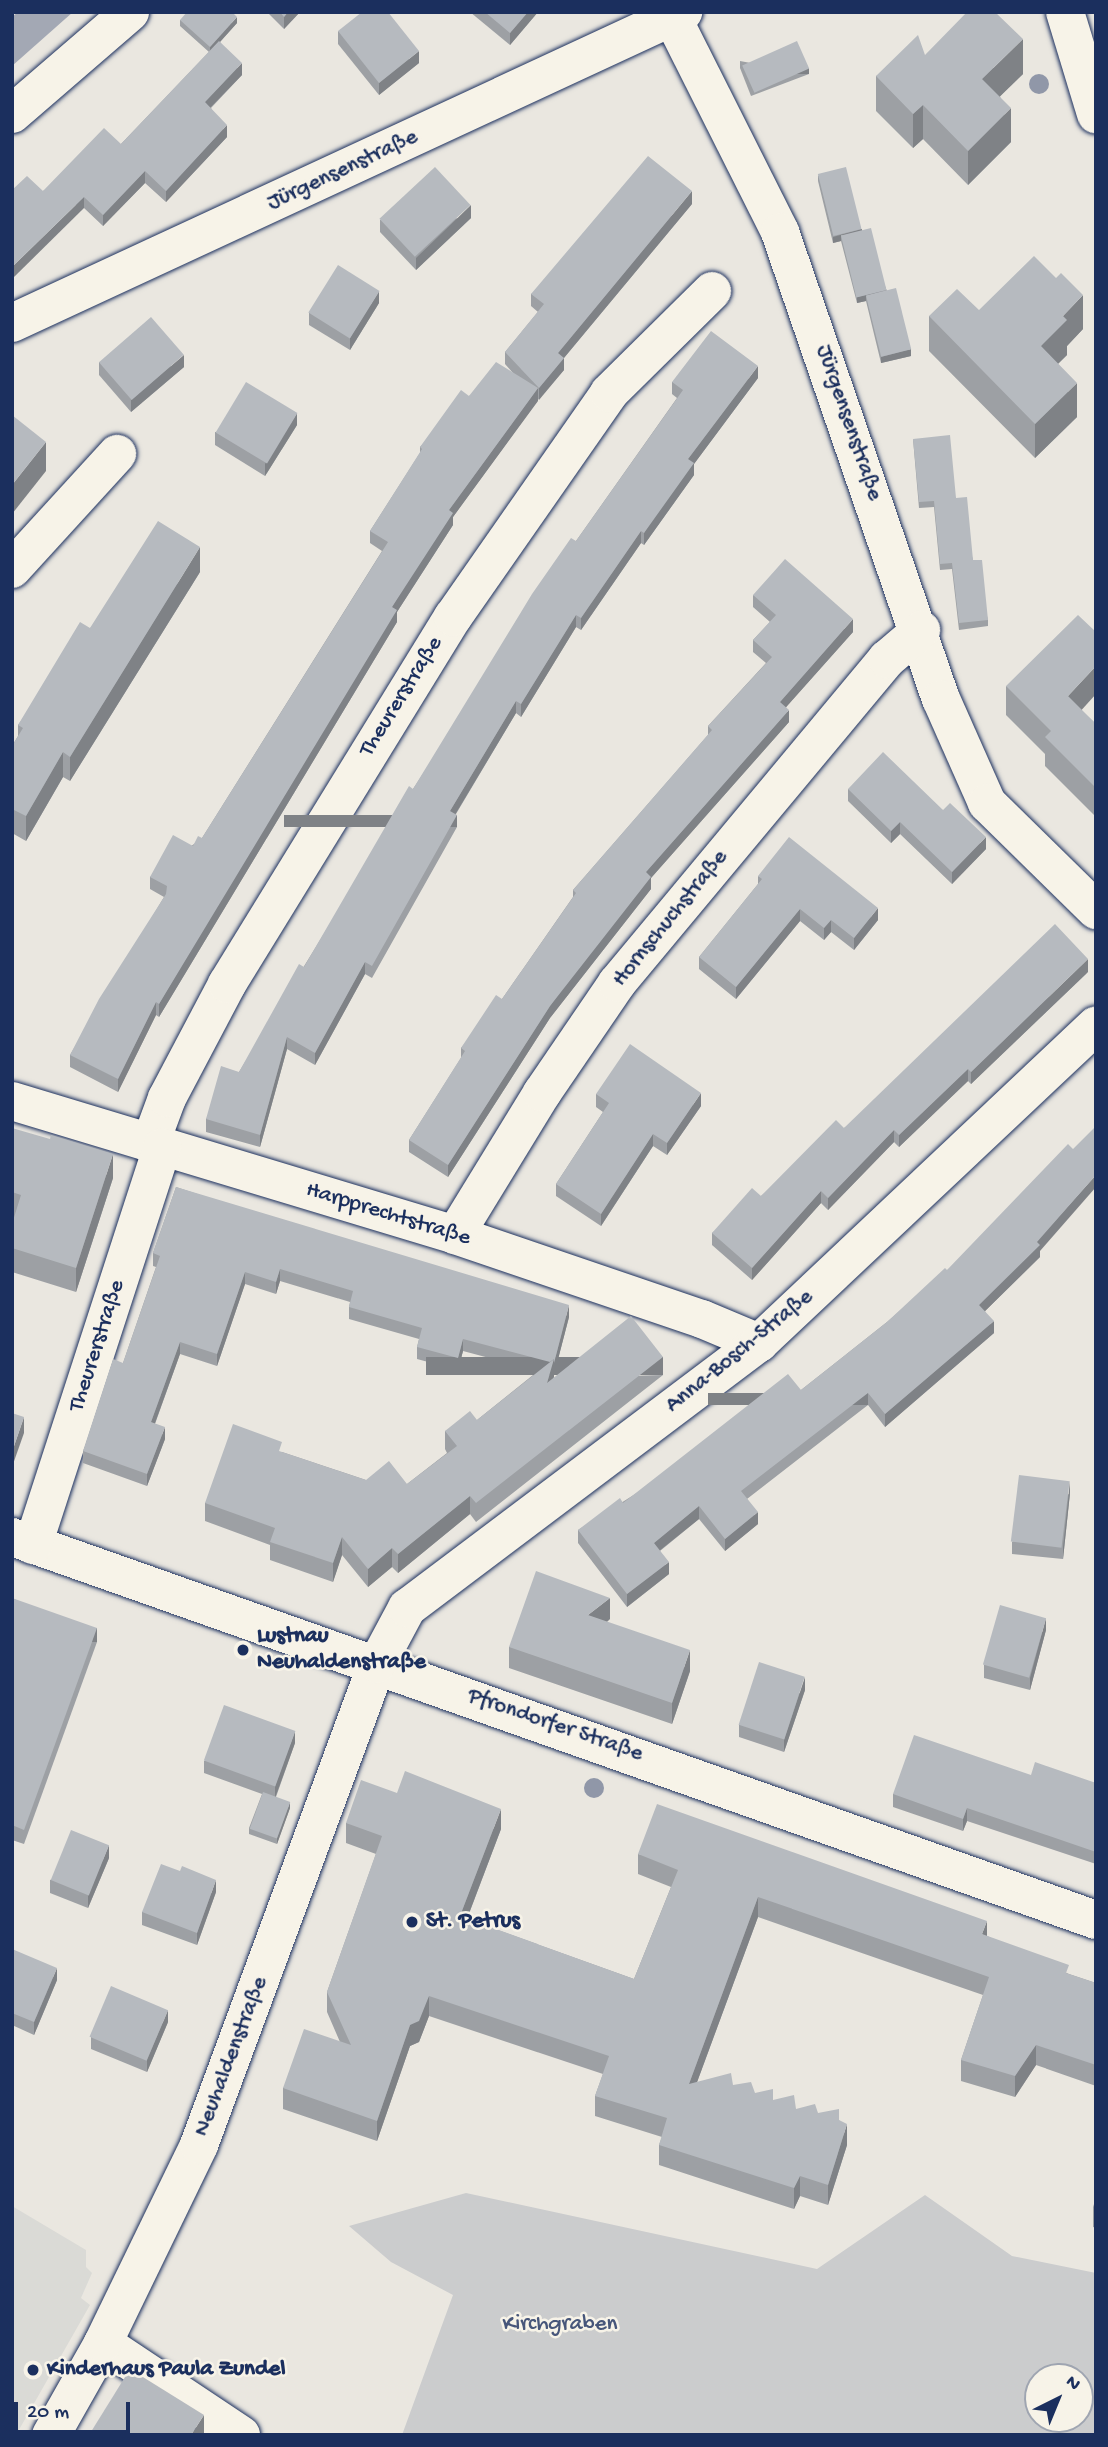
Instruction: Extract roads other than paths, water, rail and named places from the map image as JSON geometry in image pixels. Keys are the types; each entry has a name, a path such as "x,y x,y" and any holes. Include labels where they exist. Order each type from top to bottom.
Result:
{"street":[{"path":"12,114 130,12"},
{"path":"1065,12 1096,114"},
{"name":"Jürgensenstraße","path":"12,323 677,14 780,232 924,637 941,699 987,803 1096,909"},
{"name":"Theurerstraße","path":"23,1541 156,1145 167,1098 227,984 453,617 609,393 712,291"},
{"path":"12,569 117,454"},
{"name":"Hornschuchstraße","path":"455,1235 542,1093 617,983 887,659 924,637"},
{"name":"Anna-Bosch-Straße","path":"377,1664 393,1628 419,1597 760,1343 1096,1025"},
{"name":"Harpprechtstraße","path":"12,1101 455,1235 702,1319 760,1343"},
{"name":"Pfrondorfer Straße","path":"23,1541 1096,1920"},
{"name":"Neuhaldenstraße","path":"51,2435 103,2343 174,2200 228,2074 377,1664"},
{"path":"103,2343 241,2435"}],"place":[{"name":"Lustnau Neuhaldenstraße","path":"243,1650"},
{"name":"St. Petrus","path":"412,1922"},
{"name":"Kinderhaus Paula Zundel","path":"33,2370"}],"park label":[{"name":"Kirchgraben","path":"560,2325"}]}
